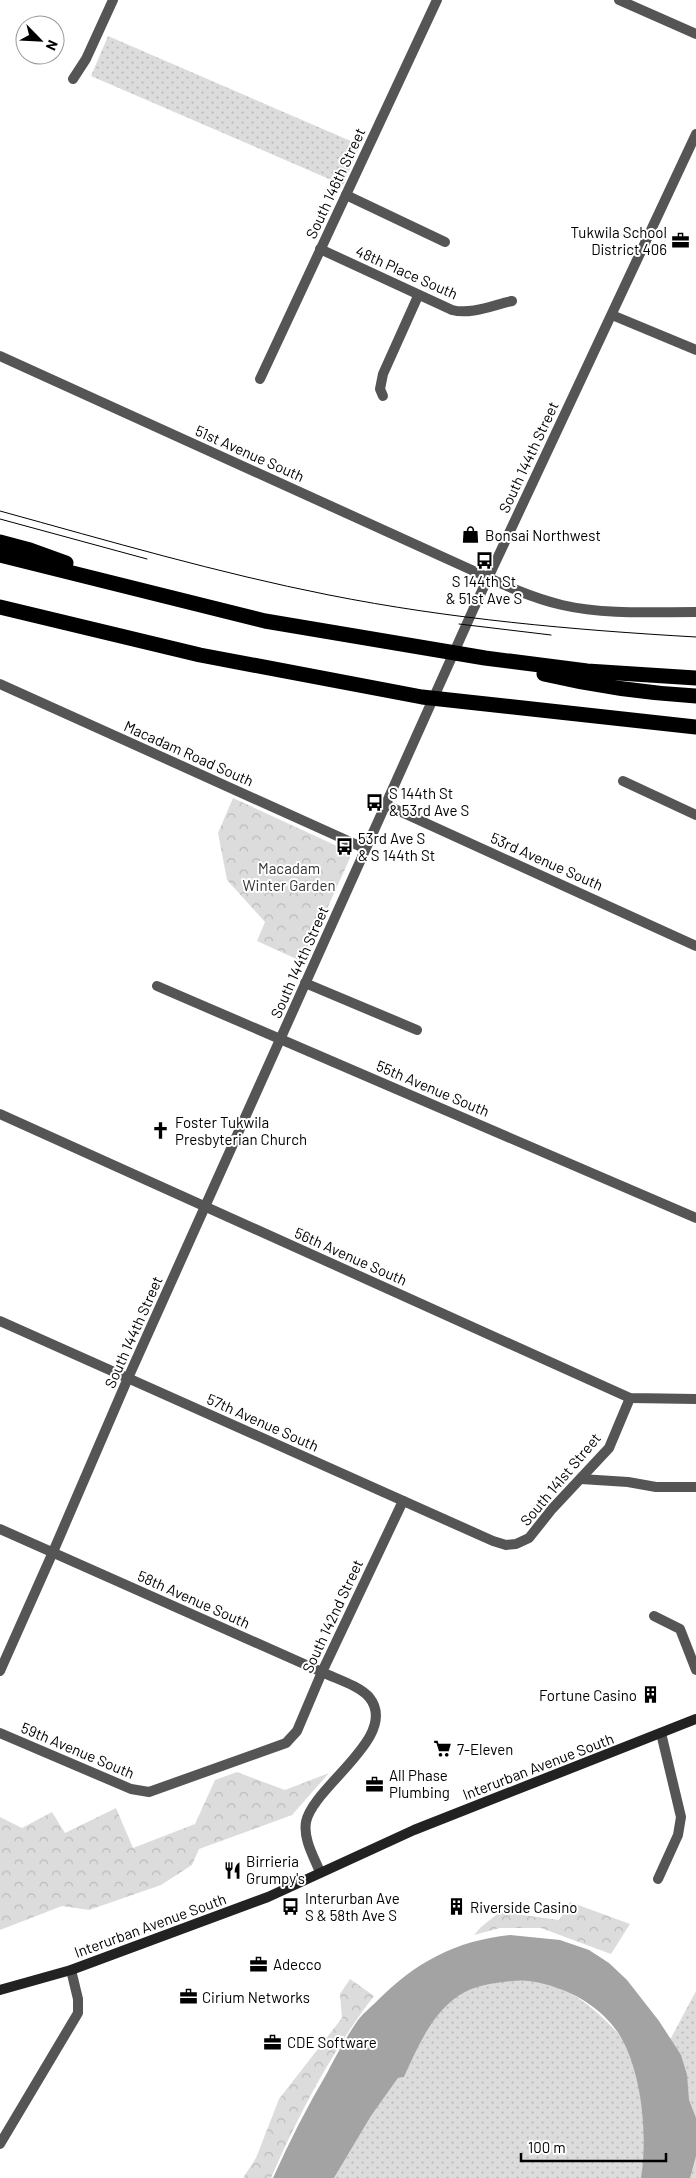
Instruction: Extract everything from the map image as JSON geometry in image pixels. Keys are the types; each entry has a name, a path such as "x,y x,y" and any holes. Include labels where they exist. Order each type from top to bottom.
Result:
{"highway":[{"path":"0,542 30,550 137,590"},
{"path":"0,555 264,621 485,658 587,671 696,678"},
{"path":"0,607 262,668 422,697 696,727"},
{"path":"0,612 58,622"},
{"path":"485,658 585,684 649,694 696,696"}],"main road":[{"name":"Interurban Avenue South","path":"0,1990 71,1970 268,1896 414,1830 696,1720"}],"street":[{"path":"73,79 86,59 113,0"},
{"name":"South 146th Street","path":"260,380 437,0"},
{"path":"619,0 696,34"},
{"name":"South 144th Street","path":"0,1671 128,1378 473,610 696,134"},
{"path":"346,195 445,242"},
{"name":"48th Place South","path":"320,249 418,296 461,312 512,301"},
{"path":"383,396 380,388 383,374 418,296"},
{"path":"612,315 696,350"},
{"name":"51st Avenue South","path":"0,356 488,578"},
{"path":"488,578 532,596 563,605 642,612 696,612"},
{"name":"Macadam Road South","path":"0,684 366,849"},
{"path":"623,781 696,814"},
{"name":"53rd Avenue South","path":"386,805 696,946"},
{"path":"305,983 417,1030"},
{"name":"55th Avenue South","path":"157,986 282,1038 696,1218"},
{"name":"56th Avenue South","path":"0,1114 630,1398 696,1399"},
{"name":"57th Avenue South","path":"0,1321 493,1541 506,1545 516,1544"},
{"name":"South 141st Street","path":"516,1544 530,1538 608,1448 630,1398"},
{"path":"581,1479 628,1482 656,1487 696,1487"},
{"name":"South 142nd Street","path":"286,1743 297,1731 322,1672 403,1501"},
{"name":"58th Avenue South","path":"0,1530 322,1672 360,1690 372,1702 375,1721 367,1742 314,1803 308,1814 306,1823 307,1841 320,1872"},
{"path":"654,1616 680,1629 696,1670"},
{"name":"59th Avenue South","path":"0,1733 131,1789 148,1792 286,1743"},
{"path":"658,1879 678,1835 681,1816 661,1733"},
{"path":"0,2144 78,2013 78,1999 71,1970"}],"green space":[{"path":"108,36 360,145 343,185 91,76"},
{"name":"Macadam Winter Garden","path":"233,798 350,852 350,858 303,962 257,941 265,922 227,880 218,833"},
{"path":"237,1772 285,1790 329,1773 292,1815 199,1849 192,1865 161,1885 89,1910 62,1906 0,1930 0,1817 22,1828 52,1812 65,1833 116,1808 133,1848 195,1824 215,1780"},
{"path":"570,1902 630,1924 611,1954 541,1928 500,1928 474,1935 500,1912 559,1920"},
{"path":"350,1979 374,1996 330,2061 293,2130 271,2178 243,2178 256,2158 279,2099 342,2018 340,1994"},
{"path":"518,1980 548,1984 574,1995 598,2013 619,2034 671,2038 696,1991 696,2178 334,2178 371,2116 398,2078 404,2077 422,2038 448,2003 472,1988"}],"shaded area":[{"path":"510,1935 560,1940 589,1950 609,1963 627,1980 659,2021 681,2055 687,2075 689,2100 696,2118 696,2156 690,2178 641,2178 644,2143 638,2085 627,2049 619,2034 608,2020 593,2007 569,1992 542,1983 518,1981 477,1987 464,1992 448,2004 432,2023 414,2054 404,2077 398,2078 371,2116 334,2178 273,2178 312,2099 344,2041 363,2014 407,1975 438,1956 472,1942"}],"tram line":[{"path":"0,511 205,567 329,595 466,617 604,631 696,637"},
{"path":"0,519 147,559"},
{"path":"459,624 551,635"}],"place":[{"name":"Tukwila School District 406","path":"681,241"},
{"name":"Bonsai Northwest","path":"471,535"},
{"name":"S 144th St & 51st Ave S","path":"484,560"},
{"name":"S 144th St & 53rd Ave S","path":"375,802"},
{"name":"53rd Ave S & S 144th St","path":"344,847"},
{"name":"Foster Tukwila Presbyterian Church","path":"161,1131"},
{"name":"Fortune Casino","path":"651,1695"},
{"name":"7-Eleven","path":"443,1749"},
{"name":"All Phase Plumbing","path":"375,1784"},
{"name":"Birrieria Grumpy's","path":"232,1870"},
{"name":"Interurban Ave S & 58th Ave S","path":"291,1907"},
{"name":"Riverside Casino","path":"456,1907"},
{"name":"Adecco","path":"259,1964"},
{"name":"Cirium Networks","path":"188,1997"},
{"name":"CDE Software","path":"273,2042"}]}
